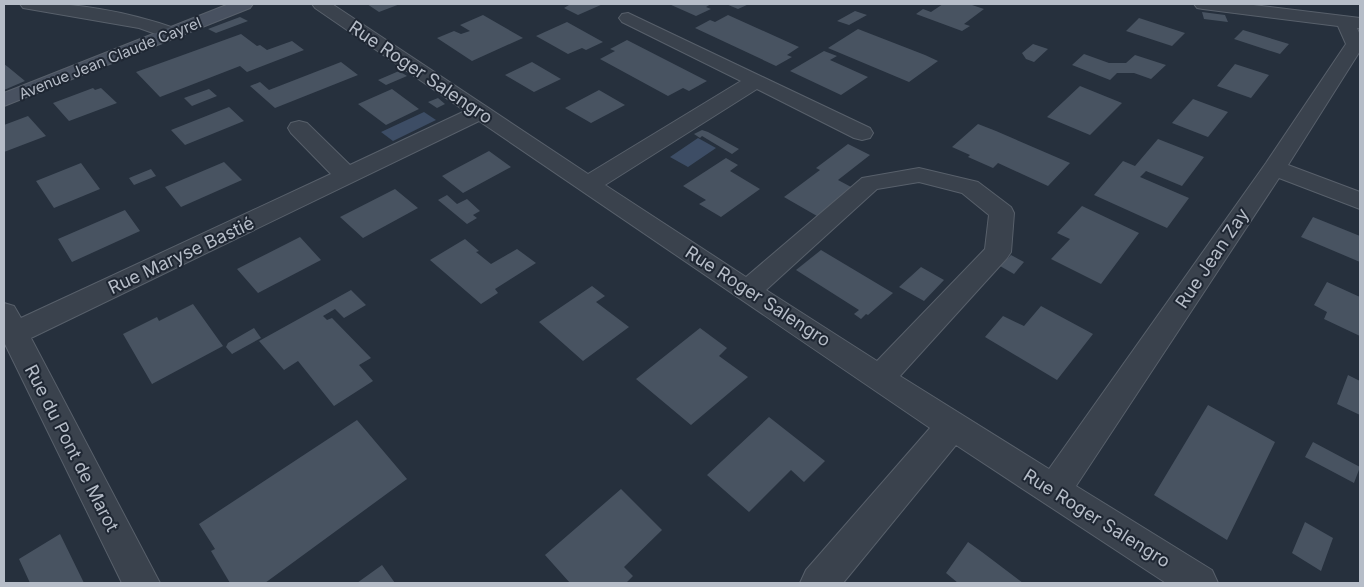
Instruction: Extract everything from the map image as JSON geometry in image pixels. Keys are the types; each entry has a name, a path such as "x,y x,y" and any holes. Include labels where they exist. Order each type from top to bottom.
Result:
{"main road":[{"name":"Avenue Jean Claude Cayrel","path":"4,100 244,4"}],"street":[{"path":"29,4 143,23 170,33"},
{"name":"Rue Roger Salengro","path":"321,4 880,377 1053,491 1199,583"},
{"path":"1203,4 1353,22"},
{"path":"628,18 862,133"},
{"name":"Rue Jean Zay","path":"1053,491 1274,168 1351,68 1355,44 1353,22"},
{"path":"589,184 756,81"},
{"name":"Rue Maryse Bastié","path":"9,323 347,176 481,112"},
{"path":"299,128 347,176"},
{"path":"1274,168 1360,201"},
{"path":"749,290 870,183 919,175 970,186 1002,213 998,252 880,377"},
{"name":"Rue du Pont de Marot","path":"9,323 141,583"},
{"path":"819,583 953,425"}],"water":[{"path":"424,112 436,120 393,141 381,132"},
{"path":"698,138 716,148 688,167 670,157"}],"building":[{"path":"367,4 400,4 379,12"},
{"path":"566,4 603,4 578,15 564,8 569,5"},
{"path":"669,4 711,4 706,7 711,9 696,16"},
{"path":"726,4 749,4 738,9"},
{"path":"943,4 969,4 984,9 964,24 970,26 962,31 916,14 923,9 931,12"},
{"path":"855,11 867,15 849,25 837,21"},
{"path":"1202,12 1225,15 1228,22 1204,19"},
{"path":"483,15 523,38 472,61 437,38 454,31 461,34 470,31 460,25"},
{"path":"728,15 799,47 787,55 792,57 776,66 695,28 710,20 715,22"},
{"path":"240,17 248,21 216,33 208,29"},
{"path":"1139,18 1185,33 1172,46 1126,31"},
{"path":"567,22 603,42 586,50 582,48 568,54 536,36"},
{"path":"858,29 938,61 909,82 828,48"},
{"path":"1243,30 1289,44 1280,54 1234,39"},
{"path":"241,34 257,46 260,45 267,50 292,41 304,50 247,72 240,66 160,97 136,72"},
{"path":"627,40 707,81 689,91 683,88 668,96 600,59 615,51 610,49"},
{"path":"1033,44 1048,49 1034,62 1026,59 1022,53"},
{"path":"824,51 837,56 830,60 868,77 841,95 790,71"},
{"path":"1084,54 1109,63 1126,63 1135,55 1166,65 1151,79 1134,73 1117,73 1110,80 1072,65"},
{"path":"341,62 358,75 275,108 250,86 260,82 269,90"},
{"path":"532,62 561,79 534,92 505,75"},
{"path":"4,64 8,67 25,81 4,90"},
{"path":"1235,64 1269,75 1251,98 1217,86"},
{"path":"399,71 407,76 386,85 378,80"},
{"path":"1080,86 1122,103 1090,135 1047,117"},
{"path":"93,88 95,90 101,88 117,103 69,121 53,103"},
{"path":"209,89 217,96 192,106 184,98"},
{"path":"392,89 419,109 386,125 358,104"},
{"path":"599,90 625,105 591,123 565,108"},
{"path":"438,98 445,104 437,108 428,102"},
{"path":"1193,99 1228,112 1208,137 1172,123"},
{"path":"229,107 244,121 185,145 171,130"},
{"path":"28,116 46,136 4,152 4,125"},
{"path":"978,124 1070,163 1048,186 998,163 993,168 968,157 970,155 952,147"},
{"path":"702,130 739,149 732,154 702,136 700,138 694,134"},
{"path":"1158,139 1204,157 1182,186 1146,171 1140,177 1189,198 1167,228 1094,195 1123,161 1135,166"},
{"path":"848,144 870,155 838,180 853,188 817,216 784,197 820,170 816,168"},
{"path":"489,151 511,167 463,193 442,176"},
{"path":"726,158 738,165 730,171 760,189 721,217 699,204 706,200 683,186"},
{"path":"224,162 242,180 181,207 165,187"},
{"path":"81,163 100,189 54,208 36,181"},
{"path":"151,169 156,176 134,185 129,178"},
{"path":"395,189 418,208 363,238 340,217"},
{"path":"447,195 457,204 467,199 480,211 473,215 477,218 467,224 438,200"},
{"path":"1082,206 1139,233 1101,284 1051,259 1070,239 1057,233"},
{"path":"125,210 140,231 72,262 58,239"},
{"path":"1313,217 1360,236 1360,262 1301,237"},
{"path":"300,237 321,260 258,293 237,269"},
{"path":"465,239 479,251 476,252 491,264 517,249 536,263 495,289 498,293 481,304 430,260"},
{"path":"821,250 893,293 861,319 854,314 859,310 796,270"},
{"path":"1011,255 1024,262 1014,274 1000,266"},
{"path":"921,267 944,280 924,301 899,287"},
{"path":"1327,282 1360,297 1360,336 1324,319 1327,312 1314,305"},
{"path":"592,286 605,296 596,302 629,327 583,361 539,322"},
{"path":"351,290 366,305 344,318 335,309 323,316 327,320 332,318 371,358 359,365 373,381 334,406 298,361 284,370 259,341"},
{"path":"193,304 223,346 152,384 123,334 157,317 159,321"},
{"path":"1041,306 1093,334 1057,380 985,337 1003,316 1024,326"},
{"path":"254,328 261,338 232,354 226,347 228,343"},
{"path":"700,328 727,348 719,356 748,377 691,425 636,379"},
{"path":"1348,375 1360,381 1360,415 1337,404"},
{"path":"1208,405 1275,442 1227,540 1154,495"},
{"path":"769,417 825,461 804,482 791,470 749,512 707,475"},
{"path":"357,420 407,479 265,583 230,583 211,551 215,549 199,524"},
{"path":"1313,442 1360,467 1354,483 1305,457"},
{"path":"621,489 662,530 624,567 633,576 626,583 570,583 545,555"},
{"path":"1305,522 1333,538 1321,571 1292,553"},
{"path":"60,534 84,583 30,583 19,559"},
{"path":"968,542 1023,583 958,583 946,573"},
{"path":"382,565 395,583 357,583"}]}
